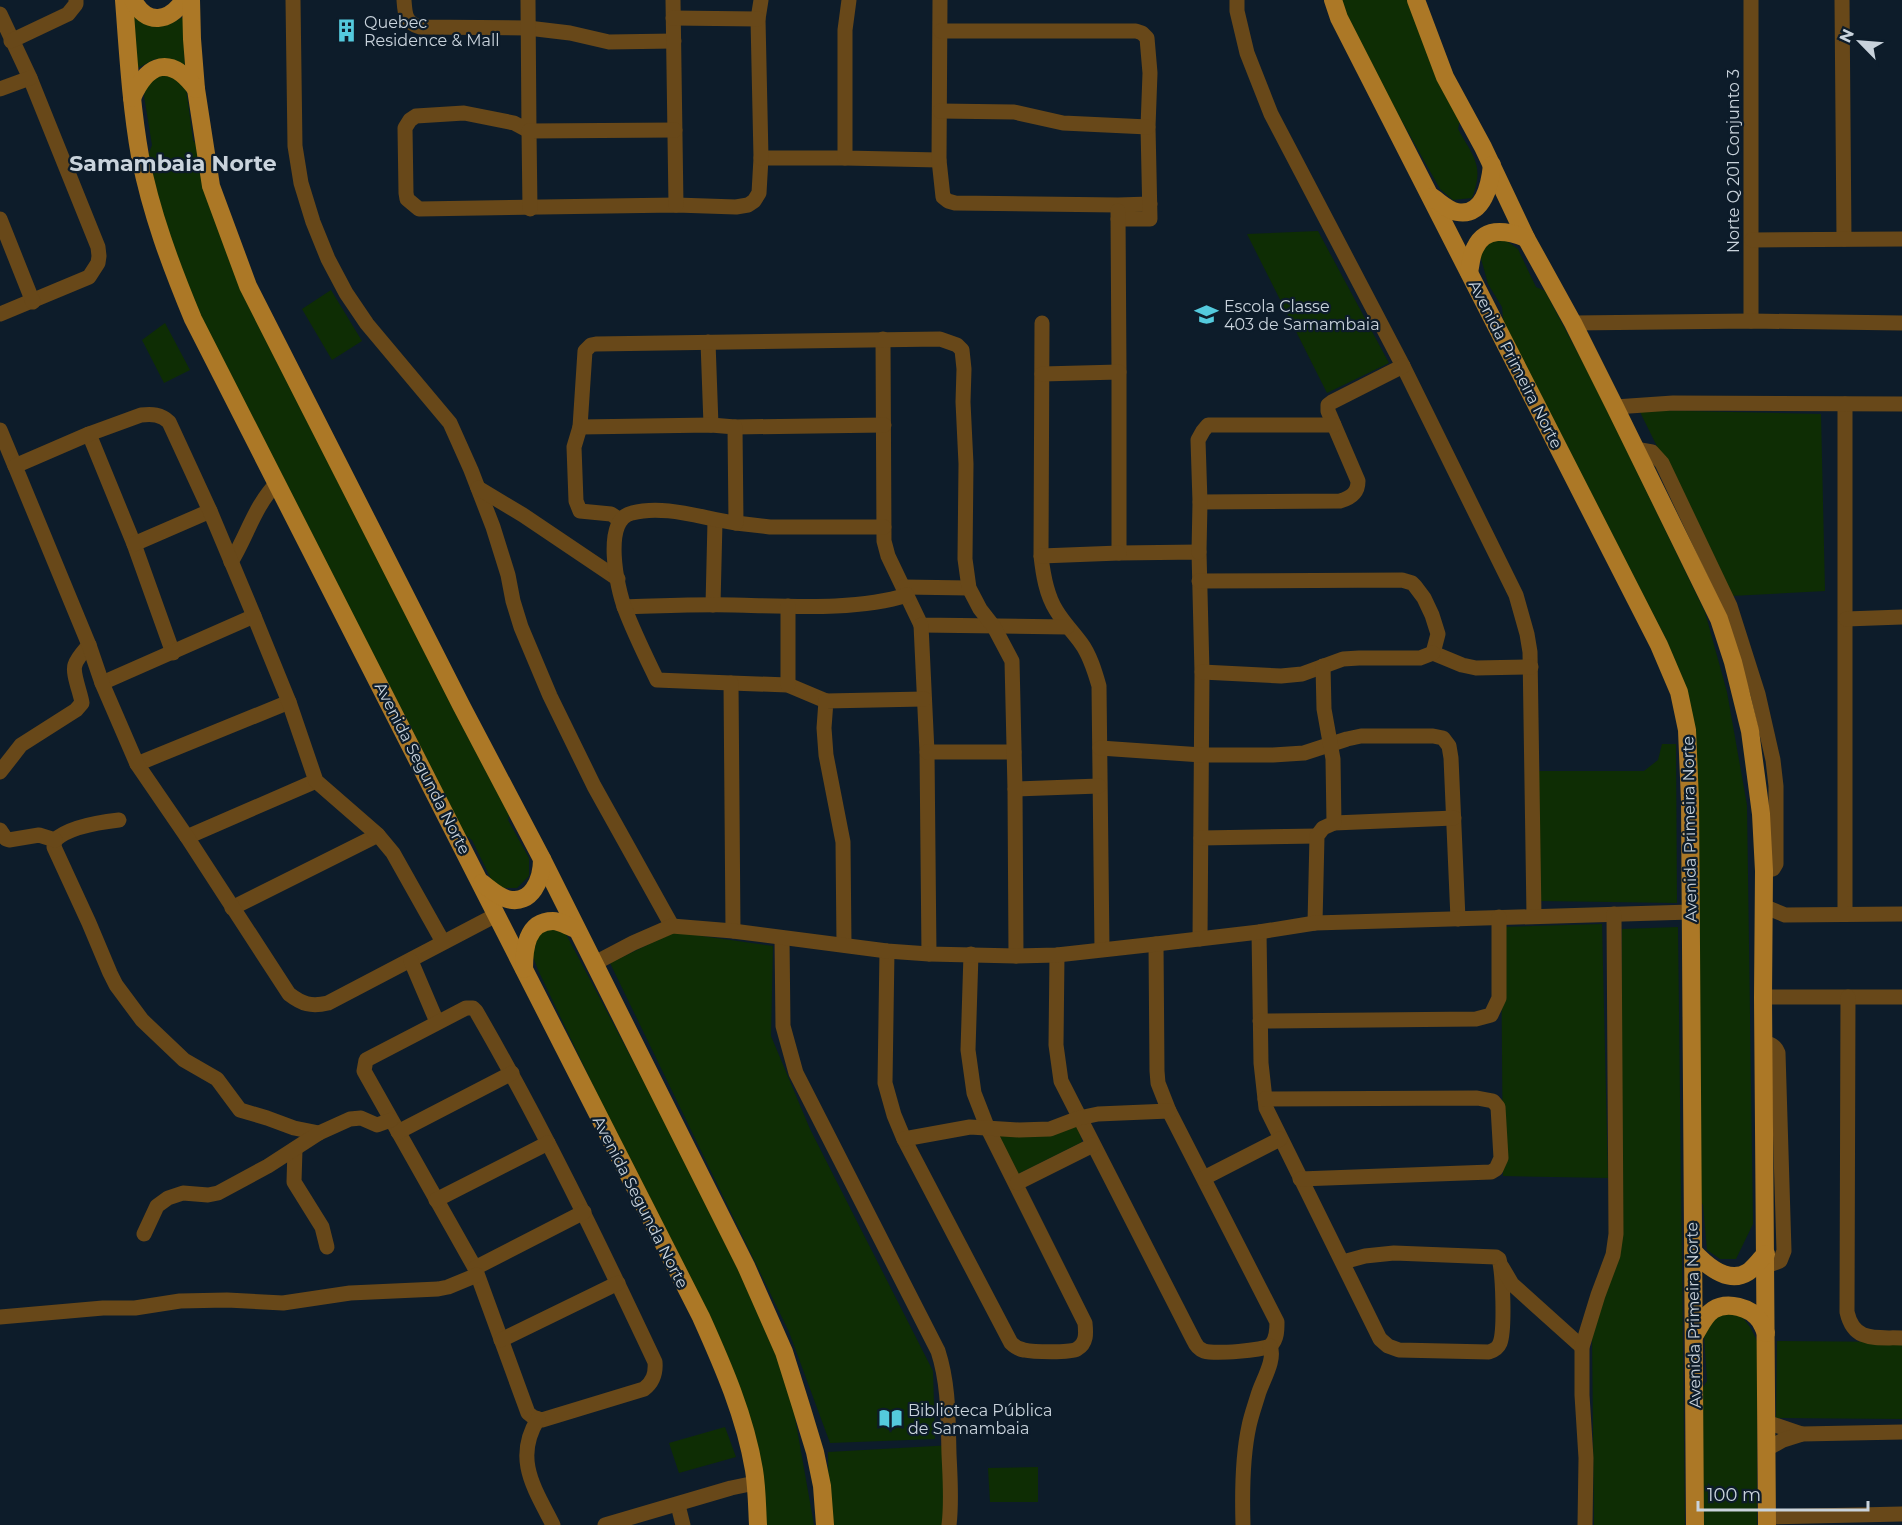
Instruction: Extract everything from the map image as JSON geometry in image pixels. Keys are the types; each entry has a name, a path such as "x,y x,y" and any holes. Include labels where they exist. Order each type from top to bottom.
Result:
{"main road":[{"name":"Avenida Segunda Norte","path":"124,0 132,98 140,156 153,213 193,319 701,1317 740,1412 751,1456 758,1525"},
{"path":"133,0 140,11 147,16 159,18 174,14 184,0"},
{"path":"191,0 196,89 212,186 248,286 595,963 746,1266 784,1352 815,1452 822,1486 825,1525"},
{"name":"Avenida Primeira Norte","path":"1333,0 1339,18 1659,645 1679,692 1687,730 1690,801 1695,1525"},
{"path":"1416,0 1445,77 1492,164 1526,238 1573,323 1719,619 1733,662 1750,731 1761,814 1764,871 1767,1521"},
{"path":"132,98 140,82 154,69 163,67 181,71 196,89"},
{"path":"1431,196 1457,212 1474,208 1487,194 1492,164"},
{"path":"1469,272 1473,250 1480,240 1490,233 1503,231 1526,238"},
{"path":"481,882 498,895 508,899 518,900 526,897 538,883 542,873 542,859"},
{"path":"524,970 525,946 534,928 553,921 576,929"},
{"path":"1693,1251 1713,1270 1737,1276 1748,1272 1766,1260"},
{"path":"1694,1336 1704,1318 1723,1305 1751,1312 1760,1320 1766,1334"}],"street":[{"path":"11,41 68,14 76,4 76,0"},
{"path":"293,0 295,146 301,183 328,259 346,293 362,316 392,356 450,423 493,527 521,627 550,696 594,786 672,926"},
{"path":"404,0 408,21 420,27 528,28 570,33 609,42 674,41"},
{"path":"528,0 530,209"},
{"path":"673,0 676,206"},
{"path":"675,130 529,131 514,123 464,113 416,116 405,128 407,199 420,209 736,207 748,205 759,193 761,158 758,19 761,0"},
{"path":"845,158 845,30 849,0"},
{"path":"940,0 939,160 943,197 955,203 1118,212 1149,204 1150,73 1147,38 1142,33 1136,31 941,31"},
{"path":"1237,0 1237,11 1247,53 1271,114 1403,366 1516,595 1527,634 1531,667 1534,916"},
{"name":"Norte Q 201 Conjunto 3","path":"1751,0 1751,321"},
{"path":"1842,0 1844,239"},
{"path":"0,14 30,78 98,247 99,256 98,263 89,278 0,314"},
{"path":"673,18 758,19"},
{"path":"0,89 30,78"},
{"path":"940,111 1014,112 1063,123 1148,127"},
{"path":"761,158 939,160"},
{"path":"1118,212 1119,553"},
{"path":"0,219 33,302"},
{"path":"1752,240 1902,239"},
{"path":"1573,323 1751,321 1902,323"},
{"path":"1042,323 1041,556 1043,573 1054,608 1083,645 1099,686 1102,949"},
{"path":"884,339 884,541 888,555 921,625 927,752 929,954"},
{"path":"621,520 611,514 580,511 576,501 574,447 580,427 585,351 591,345 940,339 957,345 962,350 966,465 965,559 969,588 1012,661 1016,956"},
{"path":"708,342 711,425"},
{"path":"1200,502 1340,501 1348,499 1358,487 1358,481 1328,411 1328,405 1403,366"},
{"path":"1042,374 1119,372"},
{"path":"1615,407 1673,403 1902,404"},
{"path":"1845,405 1845,914"},
{"path":"15,466 89,434 141,415 164,417 169,422 210,511 254,616 289,702 316,781 378,836 393,853 443,942"},
{"path":"580,427 884,425"},
{"path":"1200,939 1202,672 1198,440 1208,425 1334,425"},
{"path":"735,427 736,523"},
{"path":"0,430 137,764 289,994 305,1005 328,1004 496,915"},
{"path":"89,434 134,544 173,653"},
{"path":"231,561 243,543 250,523 266,494 276,483"},
{"path":"478,488 524,515 618,579"},
{"path":"134,544 210,511"},
{"path":"884,527 770,527 714,521 695,514 644,511 631,513 617,524 615,564 624,607 657,681 788,685 826,701 924,699"},
{"path":"713,605 714,521"},
{"path":"1041,556 1199,552"},
{"path":"1199,581 1402,580 1412,583 1424,598 1438,634 1433,653"},
{"path":"624,607 867,604 887,601 905,591 969,588"},
{"path":"788,606 788,685"},
{"path":"102,683 254,616"},
{"path":"1846,619 1902,617"},
{"path":"921,625 1067,627"},
{"path":"0,772 21,745 82,704 80,687 74,671 75,663 89,645"},
{"path":"1202,672 1281,676 1302,674 1343,659 1420,658 1433,653 1476,668 1531,667"},
{"path":"1323,666 1324,709 1332,759 1334,823"},
{"path":"731,683 733,931"},
{"path":"826,701 826,755 843,842 844,945"},
{"path":"137,764 289,702"},
{"path":"1100,748 1202,755 1304,753 1361,736 1443,738 1449,746 1451,758 1458,919"},
{"path":"927,752 1014,752"},
{"path":"187,837 316,781"},
{"path":"1015,789 1099,786"},
{"path":"1316,922 1317,836 1323,828 1334,823 1454,818"},
{"path":"119,820 61,835 55,840 54,847 116,985 142,1020 184,1060 217,1079 240,1110 294,1128 318,1133"},
{"path":"0,830 9,840 39,835 55,840"},
{"path":"232,908 378,836"},
{"path":"1200,838 1317,836"},
{"path":"1763,906 1785,915 1902,914"},
{"path":"595,963 672,926 733,931 887,951 1016,956 1057,955 1156,944 1259,932 1316,922 1691,912"},
{"path":"1585,1525 1586,1458 1582,1347 1613,1255 1616,1234 1614,914"},
{"path":"1763,928 1785,915"},
{"path":"1260,1021 1476,1018 1491,1015 1498,998 1499,917"},
{"path":"1259,932 1260,1021 1265,1099 1270,1119 1380,1339 1388,1346 1399,1350 1478,1352 1495,1350 1500,1345 1502,1332 1501,1265"},
{"path":"782,939 783,1026 796,1073 938,1351 942,1364 947,1388 949,1525"},
{"path":"1057,955 1056,1045 1058,1064 1061,1081 1079,1118 1197,1346 1209,1352 1261,1350 1270,1346 1275,1340 1276,1322 1169,1111 1158,1083 1156,1071 1156,944"},
{"path":"887,951 885,1083 904,1139 1011,1343 1024,1350 1073,1351 1085,1340 1085,1323 988,1129 974,1093 968,1050 971,954"},
{"path":"411,961 437,1022"},
{"path":"1763,997 1902,997"},
{"path":"1848,997 1847,1312 1850,1323 1862,1335 1902,1338"},
{"path":"466,1008 473,1008 512,1073 584,1212 655,1362 656,1369 652,1382 644,1389 547,1419 532,1417 526,1408 476,1272 363,1071 366,1060 437,1022 466,1008"},
{"path":"144,1234 157,1206 168,1198 183,1193 208,1195 218,1193 268,1166 318,1133 353,1118 361,1118 377,1125 395,1126 512,1073"},
{"path":"1265,1099 1477,1098 1493,1101 1498,1107 1501,1158 1499,1165 1491,1172 1300,1179"},
{"path":"904,1139 970,1127 1050,1129 1079,1118 1119,1112 1169,1111"},
{"path":"1204,1178 1280,1139"},
{"path":"436,1200 548,1143"},
{"path":"1017,1184 1093,1145"},
{"path":"295,1149 294,1182 322,1227 327,1247"},
{"path":"0,1317 103,1308 135,1308 180,1301 227,1300 283,1303 339,1294 438,1289 448,1287 584,1212"},
{"path":"1343,1262 1365,1256 1405,1253 1492,1256 1499,1259 1512,1284 1582,1347"},
{"path":"501,1340 618,1283"},
{"path":"1243,1525 1243,1493 1249,1426 1270,1361 1272,1353 1270,1346"},
{"path":"538,1419 526,1450 528,1470 553,1525"},
{"path":"1766,1422 1802,1434"},
{"path":"1767,1449 1783,1440 1802,1434 1902,1432"},
{"path":"605,1525 755,1483"},
{"path":"678,1505 683,1525"},
{"path":"1767,1521 1851,1520 1902,1514"}],"green space":[{"path":"1337,0 1407,0 1461,115 1458,129 1476,162 1477,169 1476,187 1472,198 1453,200 1440,189 1340,11"},
{"path":"132,12 170,24 183,17 185,69 177,63 155,59 136,69"},
{"path":"168,73 186,88 193,140 200,150 208,188 510,809 508,820 529,858 529,876 517,888 501,888 494,885 472,840 463,833 200,318 171,247 148,156 152,145 144,96 147,84 156,76"},
{"path":"1318,231 1389,363 1327,393 1247,234"},
{"path":"1504,239 1518,249 1536,287 1545,291 1598,391 1705,612 1727,692 1747,805 1753,1224 1736,1259 1720,1259 1707,1250 1703,1205 1698,1199 1691,708 1666,639 1504,328 1502,307 1488,284 1480,255 1491,240"},
{"path":"331,290 362,341 332,360 302,309"},
{"path":"165,323 190,370 164,383 142,340"},
{"path":"1639,410 1821,414 1825,591 1731,596"},
{"path":"1662,744 1676,744 1677,903 1539,901 1533,771 1644,771 1658,760"},
{"path":"1602,924 1608,1178 1503,1176 1501,927"},
{"path":"1678,927 1685,1525 1594,1525 1592,1337 1620,1213 1622,929"},
{"path":"549,928 566,934 782,1344 814,1525 761,1525 739,1391 538,970 529,946 537,934"},
{"path":"674,932 773,946 771,1036 810,1129 933,1371 935,1439 830,1443 789,1332 610,963"},
{"path":"1077,1125 1082,1142 1016,1175 995,1134"},
{"path":"1726,1311 1741,1317 1752,1330 1757,1341 1757,1525 1701,1525 1699,1395 1707,1381 1704,1334 1710,1321"},
{"path":"1777,1341 1902,1342 1902,1419 1776,1418"},
{"path":"725,1427 736,1457 679,1473 669,1443"},
{"path":"953,1445 956,1525 829,1525 828,1452"},
{"path":"1038,1467 1038,1502 990,1502 988,1468"}],"place":[{"name":"Quebec Residence & Mall","path":"346,31"},
{"name":"Escola Classe 403 de Samambaia","path":"1206,315"},
{"name":"Biblioteca Pública de Samambaia","path":"890,1419"}],"district":[{"name":"Samambaia Norte","path":"173,163"}]}
